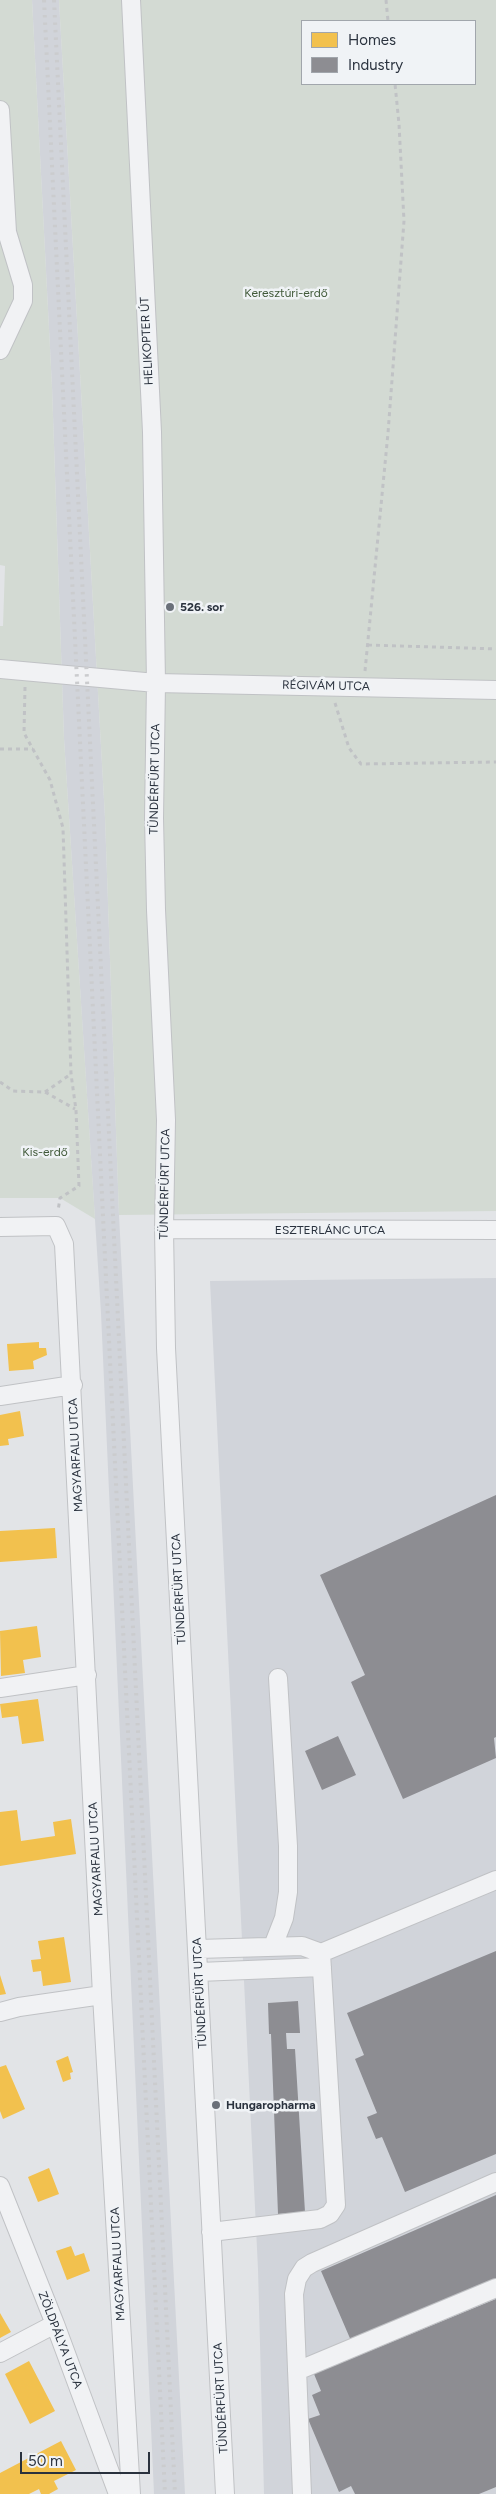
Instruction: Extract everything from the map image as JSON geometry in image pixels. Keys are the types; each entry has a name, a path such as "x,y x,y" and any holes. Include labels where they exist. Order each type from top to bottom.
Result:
{"street":[{"name":"HELIKOPTER ÚT","path":"131,0 152,432 156,683"},
{"path":"0,110 7,232 23,285 23,301 0,350"},
{"path":"0,669 26,673 156,683"},
{"name":"RÉGIVÁM UTCA","path":"156,683 496,690"},
{"name":"TÜNDÉRFÜRT UTCA","path":"156,683 154,818 156,910 166,1120 164,1229 166,1348 225,2494"},
{"path":"0,1227 56,1226"},
{"name":"MAGYARFALU UTCA","path":"56,1226 64,1244 73,1385 102,1995 131,2494"},
{"name":"ESZTERLÁNC UTCA","path":"164,1229 496,1230"},
{"path":"0,1396 73,1385"},
{"path":"0,1688 87,1675"},
{"path":"273,1946 284,1918 288,1892 288,1846 278,1678"},
{"path":"199,1972 321,1960 496,1880"},
{"path":"198,1949 302,1946 321,1960"},
{"path":"211,2232 320,2219 330,2214 336,2205 321,1960"},
{"path":"0,2012 19,2007 102,1995"},
{"path":"302,2494 294,2294 296,2279 304,2268 312,2263 496,2182"},
{"name":"ZÖLDPÁLYA UTCA","path":"0,2186 55,2324 118,2494"},
{"path":"297,2372 496,2288"},
{"path":"0,2354 55,2324"}],"path":[{"path":"386,0 388,20"},
{"path":"363,687 389,424 404,221 400,124 395,85"},
{"path":"368,645 496,649"},
{"path":"26,673 24,733 50,780 63,828 71,1074 76,1110 79,1186 60,1198 56,1226"},
{"path":"335,686 334,699 350,748 361,764 496,762"},
{"path":"0,749 33,749"},
{"path":"45,1092 71,1074"},
{"path":"0,1082 13,1091 45,1092 76,1110"}],"shaded area":[{"path":"32,0 59,0 105,817 119,1215 185,2494 154,2494 101,1313 64,739 52,387"},
{"path":"496,1278 496,2494 264,2494 258,2269 210,1281"}],"green space":[{"name":"Kis-erdő","path":"0,0 32,0 52,387 64,739 95,1219 60,1198 0,1198 0,626 3,626 5,566 0,565"},
{"name":"Keresztúri-erdő","path":"59,0 496,0 496,1211 119,1215 105,817"}],"building: Homes":[{"path":"39,1342 39,1348 46,1348 47,1355 33,1361 34,1369 9,1371 7,1344"},
{"path":"20,1411 24,1436 8,1439 9,1445 0,1446 0,1415"},
{"path":"55,1528 57,1558 0,1562 0,1531"},
{"path":"37,1626 41,1657 23,1660 25,1673 1,1676 0,1631"},
{"path":"38,1699 44,1741 22,1744 18,1716 2,1718 0,1704"},
{"path":"17,1810 21,1841 55,1836 53,1822 71,1819 76,1854 0,1866 0,1812"},
{"path":"64,1937 71,1982 43,1986 41,1971 33,1972 31,1960 41,1959 38,1941"},
{"path":"0,1975 6,1994 0,1995"},
{"path":"68,2056 73,2072 70,2073 71,2079 63,2082 56,2061"},
{"path":"6,2065 25,2109 3,2119 0,2111 0,2067"},
{"path":"49,2168 59,2194 38,2202 28,2177"},
{"path":"71,2246 75,2256 84,2253 90,2271 67,2280 56,2251"},
{"path":"0,2313 11,2332 0,2338"},
{"path":"29,2361 55,2411 30,2424 5,2374"},
{"path":"61,2441 76,2470 54,2481 58,2489 49,2494 41,2494 39,2489 29,2494 0,2494 0,2473"}],"building: Industry":[{"path":"496,1495 496,1737 494,1738 496,1758 403,1799 351,1682 365,1675 320,1575"},
{"path":"338,1736 356,1775 322,1790 305,1751"},
{"path":"496,1951 496,2154 405,2192 382,2137 376,2139 367,2117 377,2113 355,2059 364,2055 347,2013"},
{"path":"298,2001 300,2033 286,2033 287,2049 295,2049 305,2212 278,2214 271,2034 269,2034 268,2003"},
{"path":"496,2195 496,2281 352,2343 321,2271"},
{"path":"496,2299 496,2487 479,2494 355,2494 351,2486 339,2492 308,2419 320,2415 312,2395 321,2391 314,2374"}],"railway":[{"path":"44,0 165,2494"},
{"path":"54,0 175,2494"}],"place":[{"name":"526. sor","path":"170,607"},
{"name":"Hungaropharma","path":"216,2105"}]}
